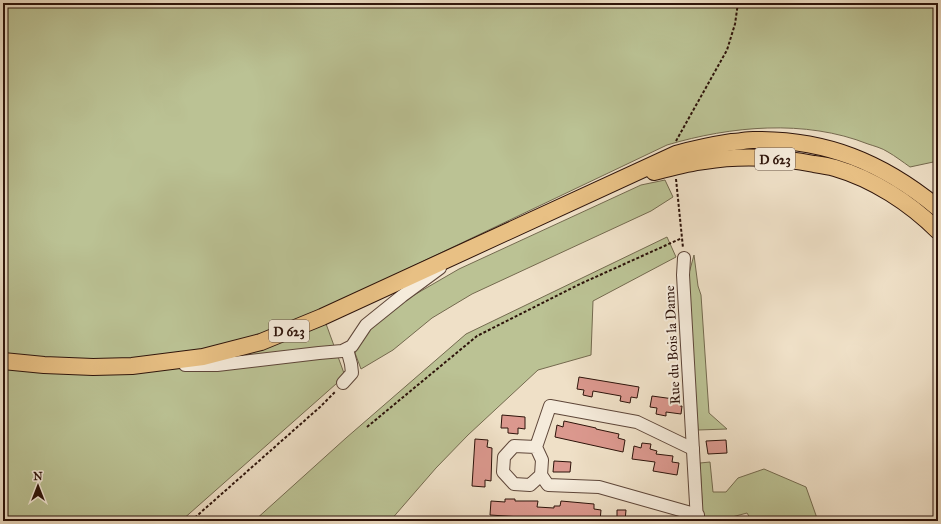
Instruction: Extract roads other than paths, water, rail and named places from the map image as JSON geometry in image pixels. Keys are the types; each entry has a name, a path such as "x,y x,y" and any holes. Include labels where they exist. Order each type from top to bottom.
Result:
{"main road":[{"name":"D 623","path":"3,361 44,365 92,367 132,366 203,357 261,342 322,317 597,190 640,176 702,147 752,140 801,142 838,151 877,166 934,202"},
{"name":"D 623","path":"675,160 704,161 754,157 799,161 834,167 868,180 895,196 926,219 938,231"}],"street":[{"path":"132,366 217,365 342,351 352,346 366,325 456,256"},
{"name":"Rue du Bois la Dame","path":"684,258 693,449 698,518"},
{"path":"343,383 352,373 351,364 346,349"},
{"path":"693,449 637,422 550,406 536,447 542,460 541,475 548,485 598,487 698,518"},
{"path":"536,447 514,446 504,457 503,472 514,484 530,485 541,475"}]}
